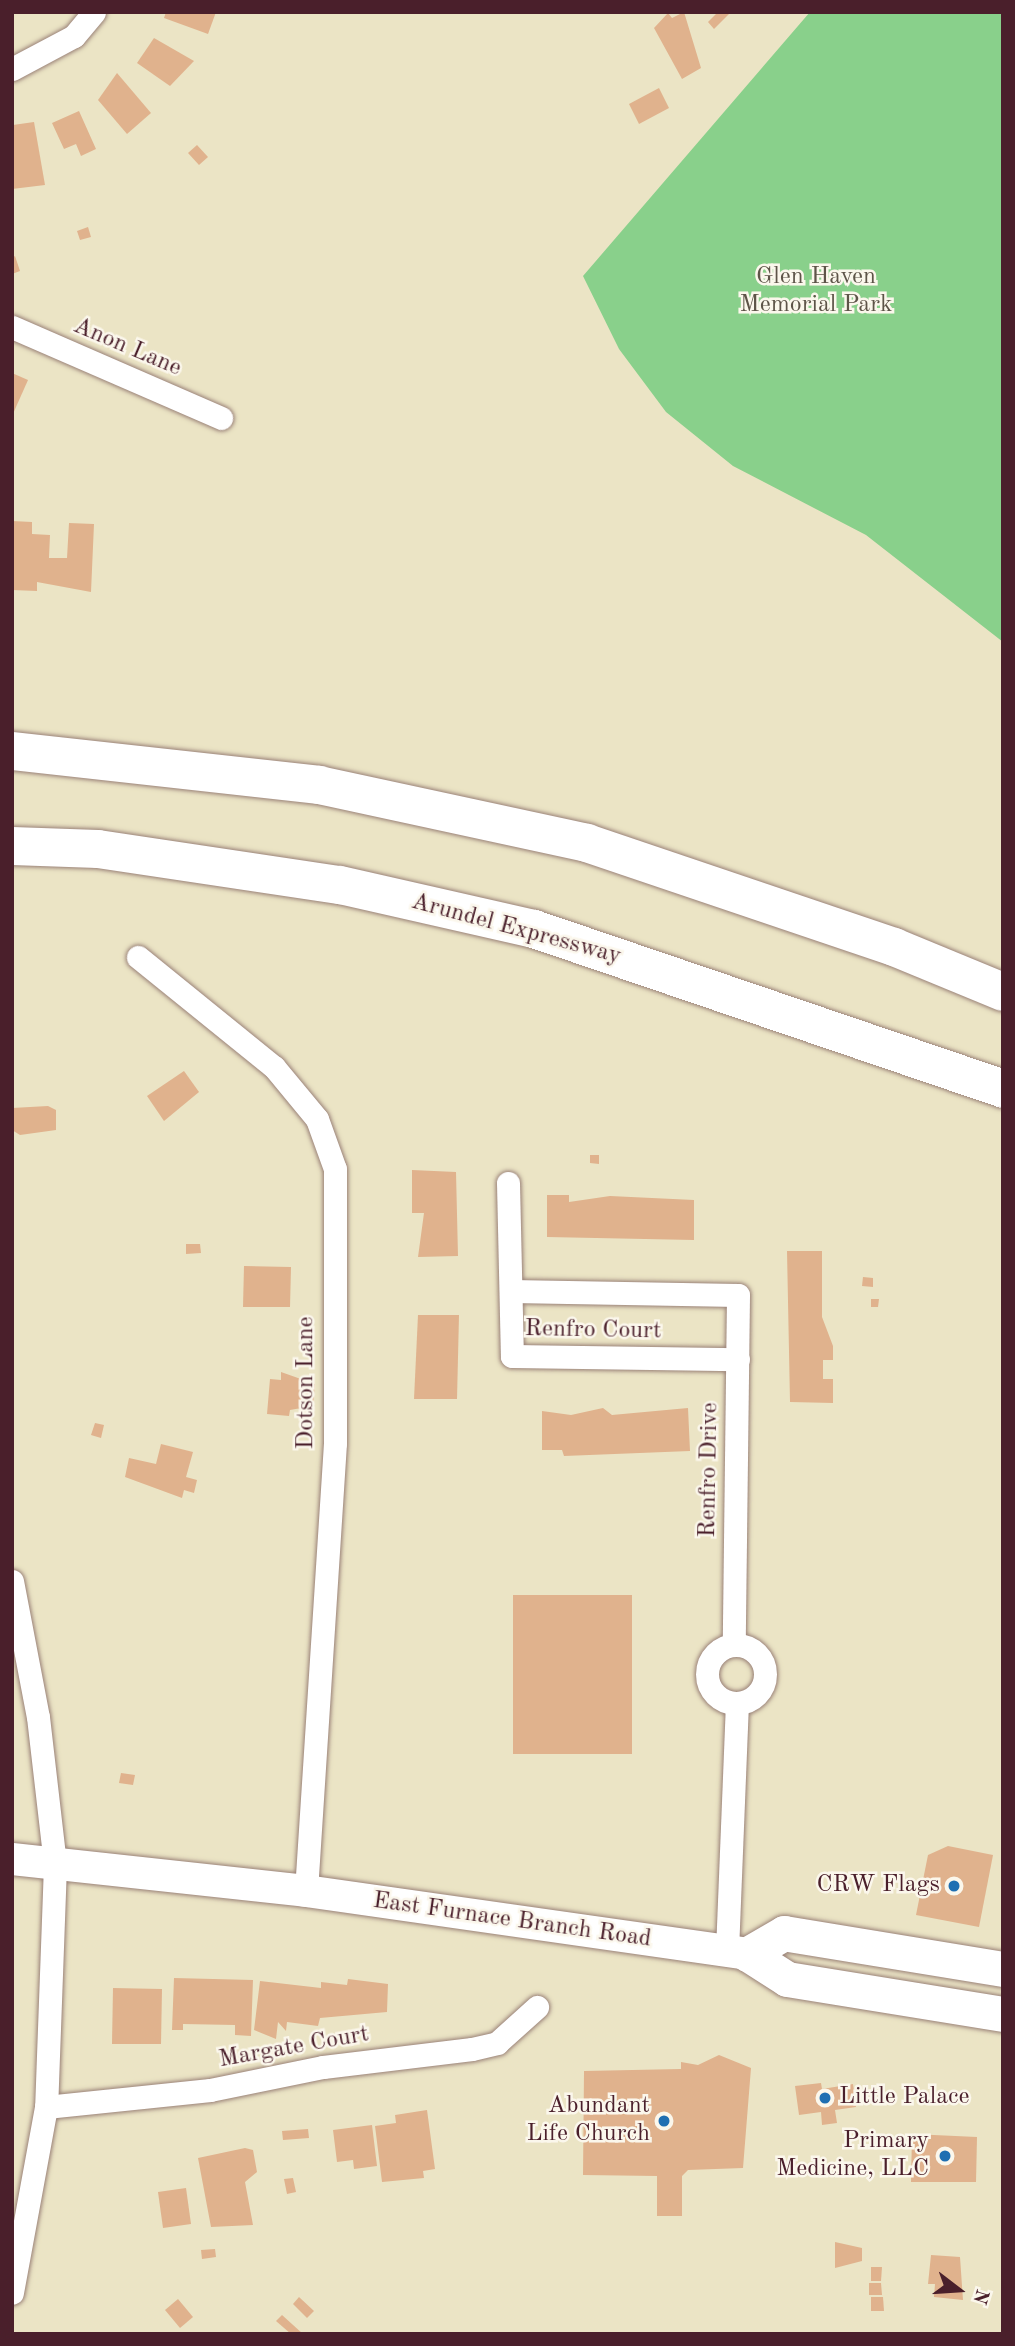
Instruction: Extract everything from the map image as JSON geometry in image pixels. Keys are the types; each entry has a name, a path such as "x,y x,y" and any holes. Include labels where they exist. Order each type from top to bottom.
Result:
{"highway":[{"path":"12,751 319,785 587,843 894,947 1003,992"},
{"name":"Arundel Expressway","path":"12,846 98,849 340,885 534,929 1002,1089"}],"main road":[{"name":"East Furnace Branch Road","path":"12,1859 306,1891 737,1952 787,1979 1003,2014"},
{"path":"737,1952 784,1933 1003,1969"}],"street":[{"path":"12,69 74,36 94,12"},
{"name":"Anon Lane","path":"12,327 221,418"},
{"name":"Dotson Lane","path":"138,957 274,1067 317,1119 335,1169 335,1443 306,1891"},
{"name":"Renfro Court","path":"508,1183 512,1356 738,1359"},
{"name":"Renfro Court","path":"510,1291 738,1295"},
{"name":"Renfro Drive","path":"734,1645 738,1295"},
{"path":"12,1581 38,1717 55,1865 46,2107 12,2293"},
{"path":"734,1645 751,1649 763,1663 764,1681 755,1697 737,1704 720,1699 707,1674 717,1651 734,1645"},
{"path":"737,1704 737,1952"},
{"name":"Margate Court","path":"46,2107 210,2090 323,2067 472,2049 497,2043 537,2007"}],"green space":[{"name":"Glen Haven Memorial Park","path":"810,12 1003,12 1003,642 866,535 733,466 666,412 619,349 583,276"}],"building":[{"path":"166,12 216,12 208,34 164,18"},
{"path":"684,12 701,68 682,79 654,28 668,13 672,18"},
{"path":"718,12 729,14 714,29 708,22"},
{"path":"154,38 194,61 170,86 137,63"},
{"path":"117,73 151,113 127,134 98,100"},
{"path":"659,88 669,108 639,124 629,104"},
{"path":"79,111 96,149 81,156 76,144 64,149 52,123"},
{"path":"34,122 45,185 12,189 13,125"},
{"path":"197,145 208,157 199,165 188,153"},
{"path":"88,227 91,237 80,240 77,231"},
{"path":"15,256 20,271 12,274 12,258"},
{"path":"12,373 28,380 12,416"},
{"path":"12,521 32,522 32,534 50,535 49,558 67,558 69,523 94,524 91,592 37,582 37,591 12,590"},
{"path":"184,1071 199,1092 164,1121 147,1096"},
{"path":"48,1106 56,1110 56,1130 20,1135 12,1130 12,1108"},
{"path":"590,1155 599,1155 599,1164 590,1163"},
{"path":"412,1170 456,1172 458,1256 418,1257 424,1213 412,1213"},
{"path":"547,1195 569,1195 569,1202 610,1196 694,1200 694,1240 547,1237"},
{"path":"186,1244 200,1244 201,1253 186,1254"},
{"path":"787,1251 822,1251 822,1317 833,1346 833,1360 823,1360 823,1379 833,1379 833,1403 790,1402"},
{"path":"244,1266 291,1267 290,1307 243,1307"},
{"path":"863,1277 873,1278 873,1287 862,1286"},
{"path":"871,1299 879,1299 878,1307 871,1307"},
{"path":"418,1315 459,1315 457,1399 414,1399"},
{"path":"281,1372 315,1384 313,1406 290,1410 289,1416 267,1414 270,1379 281,1380"},
{"path":"603,1408 612,1415 688,1408 690,1451 564,1456 562,1450 542,1450 542,1411 571,1415"},
{"path":"95,1423 104,1425 101,1438 91,1435"},
{"path":"161,1444 193,1452 186,1477 197,1480 194,1493 184,1490 182,1498 125,1477 129,1458 156,1464"},
{"path":"513,1595 632,1595 632,1754 513,1754"},
{"path":"121,1773 135,1775 133,1785 119,1783"},
{"name":"CRW Flags","path":"948,1846 993,1855 979,1927 916,1915 928,1855"},
{"path":"174,1978 253,1980 251,2036 235,2035 235,2025 183,2024 183,2030 172,2030"},
{"path":"348,1979 388,1984 387,2012 320,2018 318,2026 287,2022 286,2031 278,2022 276,2039 254,2030 260,1981 321,1988 321,1982 347,1985"},
{"path":"113,1988 162,1989 161,2044 112,2044"},
{"name":"Abundant Life Church","path":"719,2055 751,2068 743,2168 688,2170 682,2176 682,2216 657,2216 657,2176 583,2175 584,2071 681,2069 681,2062 698,2065"},
{"name":"Little Palace","path":"821,2083 822,2089 853,2084 856,2107 835,2110 837,2123 822,2125 821,2112 799,2115 795,2086"},
{"path":"427,2110 435,2169 423,2171 424,2178 382,2182 375,2126 396,2123 395,2115"},
{"path":"372,2125 377,2166 354,2169 353,2160 337,2162 333,2130"},
{"path":"308,2129 309,2138 283,2140 282,2131"},
{"path":"912,2134 977,2137 976,2182 911,2182"},
{"path":"245,2148 253,2150 257,2172 245,2182 253,2225 211,2227 198,2158"},
{"path":"293,2178 296,2192 287,2194 284,2179"},
{"path":"186,2188 191,2224 163,2228 158,2192"},
{"path":"835,2242 862,2248 862,2261 835,2268"},
{"path":"215,2249 216,2257 202,2259 201,2250"},
{"path":"931,2255 960,2257 963,2300 934,2297 935,2284 928,2284"},
{"path":"871,2267 882,2267 881,2281 871,2281"},
{"path":"869,2283 881,2283 882,2295 869,2295"},
{"path":"299,2297 314,2311 307,2318 293,2304"},
{"path":"871,2297 883,2297 884,2311 871,2311"},
{"path":"178,2299 193,2317 180,2328 165,2310"},
{"path":"282,2315 303,2334 291,2334 276,2321"}],"place":[{"name":"CRW Flags","path":"954,1886"},
{"name":"Little Palace","path":"825,2098"},
{"name":"Abundant Life Church","path":"664,2121"},
{"name":"Primary Medicine, LLC","path":"945,2156"}]}
